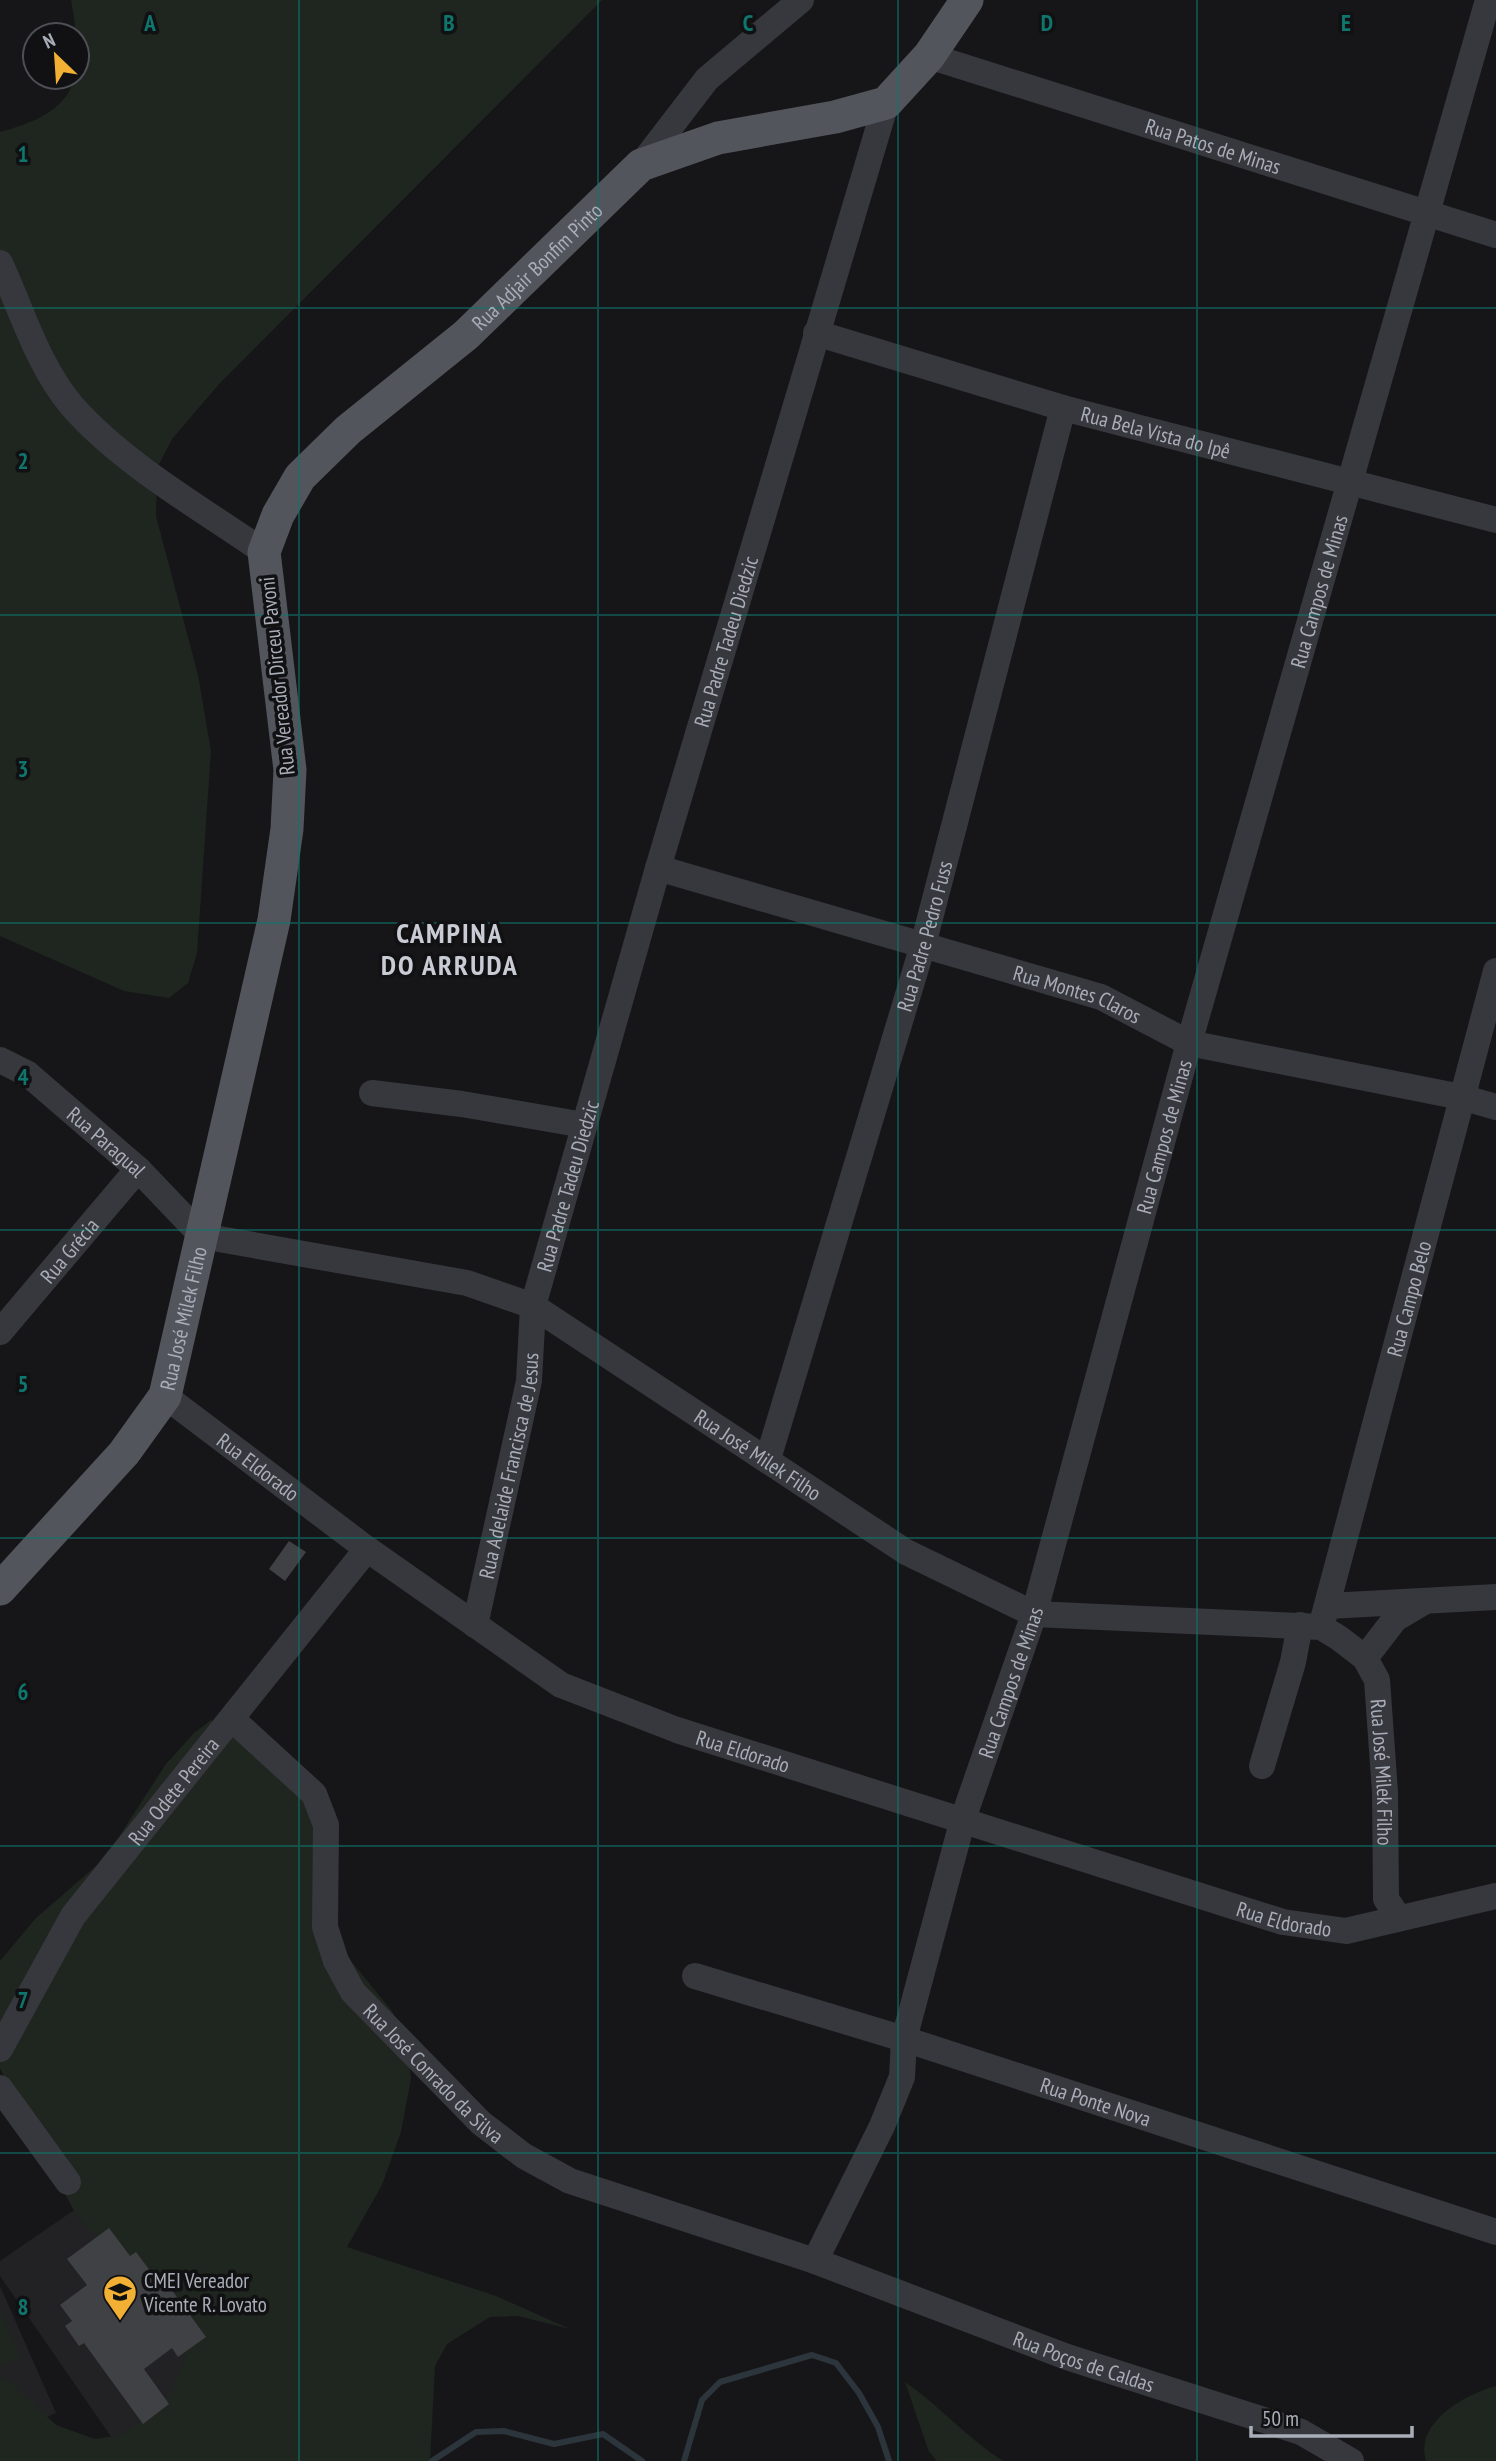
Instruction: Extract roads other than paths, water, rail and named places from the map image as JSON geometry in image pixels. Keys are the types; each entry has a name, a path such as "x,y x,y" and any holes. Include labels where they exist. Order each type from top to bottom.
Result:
{"main road":[{"name":"Rua Padre Tadeu Diedzic","path":"886,103 929,56 967,0"},
{"name":"Rua Adjair Bonfim Pinto","path":"264,552 278,515 300,477 348,430 466,335 641,165 718,138 835,117 886,103"},
{"name":"Rua Vereador Dirceu Pavoni","path":"202,1236 274,919 287,829 290,770 264,552"},
{"name":"Rua José Milek Filho","path":"0,1589 124,1453 164,1396 202,1236"}],"street":[{"path":"641,165 707,79 801,0"},
{"name":"Rua Campos de Minas","path":"815,2261 882,2126 902,2077 904,2039 963,1819 1034,1614 1189,1044 1424,213 1488,0"},
{"name":"Rua Patos de Minas","path":"929,56 1496,235"},
{"name":"Rua Padre Tadeu Diedzic","path":"533,1306 658,868 886,103"},
{"name":"Rua Vereador Dirceu Pavoni","path":"0,263 40,357 72,406 119,450 264,552"},
{"name":"Rua Bela Vista do Ipê","path":"816,333 1063,408 1350,480 1496,520"},
{"name":"Rua Padre Pedro Fuss","path":"768,1459 923,945 1063,408"},
{"name":"Rua Montes Claros","path":"658,868 1101,997 1189,1044 1461,1097 1496,1107"},
{"name":"Rua Campo Belo","path":"1262,1766 1293,1662 1316,1619 1496,971"},
{"name":"Rua Paragual","path":"0,1060 28,1074 138,1169 202,1236"},
{"path":"372,1093 462,1104 584,1125"},
{"name":"Rua Grécia","path":"0,1332 138,1169"},
{"name":"Rua José Milek Filho","path":"202,1236 467,1283 533,1306 906,1552 1034,1614 1316,1619 1424,1602 1496,1597"},
{"name":"Rua Adelaide Francisca de Jesus","path":"475,1625 529,1381 533,1306"},
{"name":"Rua Eldorado","path":"164,1396 368,1549 561,1685 677,1730 1283,1922 1346,1931 1399,1918"},
{"name":"Rua Odete Pereira","path":"0,2049 73,1916 368,1549"},
{"path":"1316,1619 1365,1658 1395,1619 1424,1602"},
{"name":"Rua José Milek Filho","path":"1365,1658 1377,1680 1385,1792 1386,1899 1399,1918"},
{"name":"Rua José Conrado da Silva","path":"232,1719 314,1794 326,1825 325,1927 336,1961 353,1992 481,2123 524,2156 569,2181 815,2261"},
{"path":"1399,1918 1496,1896"},
{"name":"Rua Ponte Nova","path":"695,1976 904,2039 1496,2232"},
{"path":"0,2088 68,2182"},
{"name":"Rua Poços de Caldas","path":"815,2261 1068,2357 1301,2432 1351,2461"}],"waterway":[{"path":"684,2461 702,2400 720,2382 812,2355 836,2363 859,2393 878,2427 889,2461"},
{"path":"432,2461 476,2432 504,2431 554,2444 603,2434 642,2461"}],"place":[{"name":"CMEI Vereador Vicente R. Lovato","path":"120,2322"}],"district":[{"name":"CAMPINA DO ARRUDA","path":"450,948"}]}
